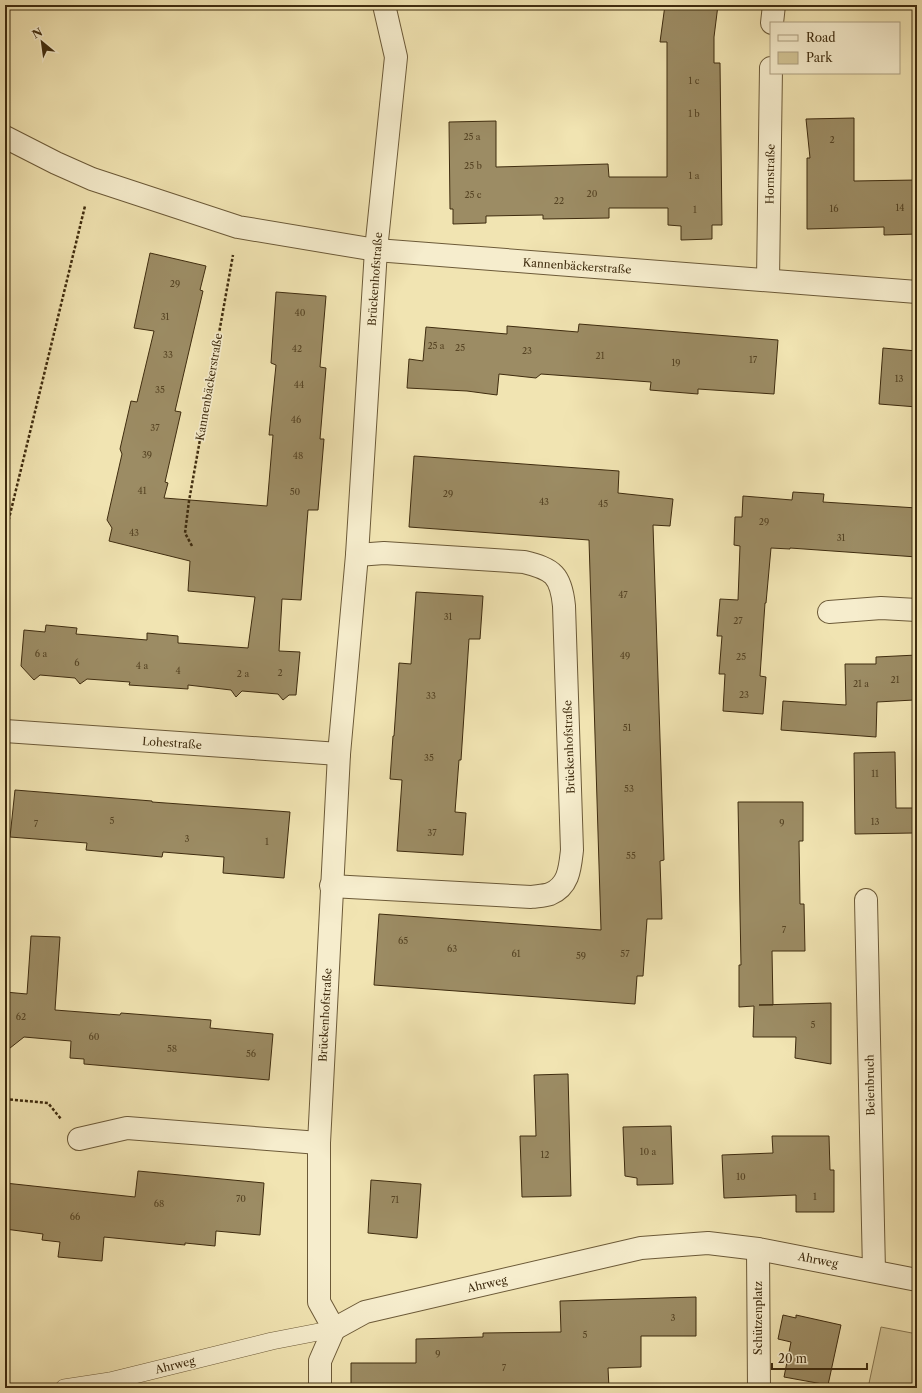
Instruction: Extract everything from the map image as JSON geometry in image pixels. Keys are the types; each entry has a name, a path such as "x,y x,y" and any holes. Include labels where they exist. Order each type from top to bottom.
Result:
{"street":[{"name":"Brückenhofstraße","path":"334,1329 319,1302 319,1143 339,754 357,555 376,250 396,57 384,5"},
{"path":"772,22 774,5"},
{"name":"Hornstraße","path":"768,280 771,74"},
{"name":"Kannenbäckerstraße","path":"5,137 56,163 92,179 238,227 376,250 917,292"},
{"name":"Brückenhofstraße","path":"332,886 531,897 549,894 562,886 570,871 572,850 564,606 562,588 554,575 540,566 524,562 384,553 357,555"},
{"path":"829,612 881,608 917,610"},
{"name":"Lohestraße","path":"5,731 339,754"},
{"name":"Beienbruch","path":"866,900 874,1271"},
{"path":"79,1139 127,1128 319,1143"},
{"name":"Ahrweg","path":"334,1329 366,1312 641,1248 708,1243 758,1249 917,1280"},
{"name":"Schützenplatz","path":"758,1249 759,1388"},
{"path":"320,1388 320,1361 334,1329"}],"lane":[{"name":"Ahrweg","path":"64,1388 110,1381 272,1341 334,1329"}],"path":[{"path":"5,536 92,179"},
{"name":"Kannenbäckerstraße","path":"192,546 185,533 189,501 238,227"},
{"path":"5,1099 48,1103 79,1139"}],"green space":[{"path":"881,1327 917,1334 917,1388 868,1388"}],"building":[{"path":"665,5 718,5 714,37 714,63 720,63 722,225 712,225 712,239 681,240 681,226 668,225 668,208 609,208 609,218 543,219 543,215 486,216 486,223 453,224 453,209 450,209 449,122 496,121 496,167 608,164 609,177 667,177 667,42 660,42"},
{"path":"854,118 854,181 917,180 917,234 884,235 884,227 807,229 807,158 810,158 806,119"},
{"path":"150,253 206,266 200,290 203,291 175,411 181,412 165,482 168,483 164,498 267,506 273,435 269,435 276,365 271,363 276,292 326,296 320,367 326,368 320,439 324,439 318,510 308,510 301,600 282,599 279,651 300,652 296,695 289,695 283,700 278,694 242,691 236,697 231,690 188,685 188,689 129,685 130,682 87,679 80,684 75,678 40,675 34,680 21,666 24,630 45,632 46,625 77,628 76,634 147,640 147,633 178,636 178,643 248,648 255,597 188,591 190,561 109,541 112,528 107,520 122,454 120,449 131,401 137,402 154,331 134,328"},
{"path":"579,324 778,340 774,394 698,389 698,394 650,390 651,382 541,374 536,378 499,374 497,395 467,391 407,388 409,359 423,361 426,327 507,334 507,326 578,332"},
{"path":"883,348 917,351 917,407 879,404"},
{"path":"414,456 619,471 618,493 673,499 670,526 653,525 664,860 660,861 662,919 647,919 643,976 637,976 635,1004 374,985 379,914 601,930 589,540 409,527"},
{"path":"793,492 824,494 823,502 917,508 917,557 771,548 765,603 760,676 766,677 763,714 723,711 725,674 719,674 722,636 717,636 720,599 738,600 740,546 734,545 735,517 742,517 743,496 792,500"},
{"path":"416,592 483,596 480,639 469,639 461,760 459,760 455,812 466,813 463,855 397,851 402,780 390,779 393,736 399,663 411,664"},
{"path":"917,655 917,695 914,695 914,700 877,702 876,737 781,730 783,701 846,705 845,664 876,664 876,657"},
{"path":"895,752 896,808 913,808 913,833 855,834 854,753"},
{"path":"15,790 290,812 284,878 223,873 224,857 163,852 162,857 86,850 87,843 10,837"},
{"path":"738,802 803,802 803,841 799,841 800,904 804,904 805,951 772,951 773,1005 831,1003 831,1064 795,1058 796,1037 753,1037 754,1006 739,1007 739,965 741,965"},
{"path":"31,936 60,937 55,1010 120,1015 121,1013 211,1020 210,1028 273,1034 269,1080 84,1064 84,1059 70,1058 71,1041 24,1037 5,1052 5,992 27,994"},
{"path":"568,1074 571,1196 522,1197 520,1136 536,1136 534,1075"},
{"path":"671,1126 673,1184 637,1185 637,1178 625,1176 623,1127"},
{"path":"772,1136 829,1136 830,1170 834,1170 834,1212 796,1212 796,1195 724,1198 722,1155 773,1153"},
{"path":"138,1171 264,1183 260,1235 216,1231 215,1246 185,1243 185,1245 104,1237 102,1261 58,1257 60,1242 42,1240 43,1234 5,1229 5,1183 135,1197"},
{"path":"371,1180 421,1184 417,1238 368,1233"},
{"path":"696,1297 696,1336 641,1336 641,1367 608,1368 609,1388 351,1388 351,1363 416,1363 416,1339 483,1337 483,1333 561,1332 560,1301"},
{"path":"783,1315 796,1318 796,1315 841,1325 828,1385 784,1377 791,1342 778,1339"}]}
